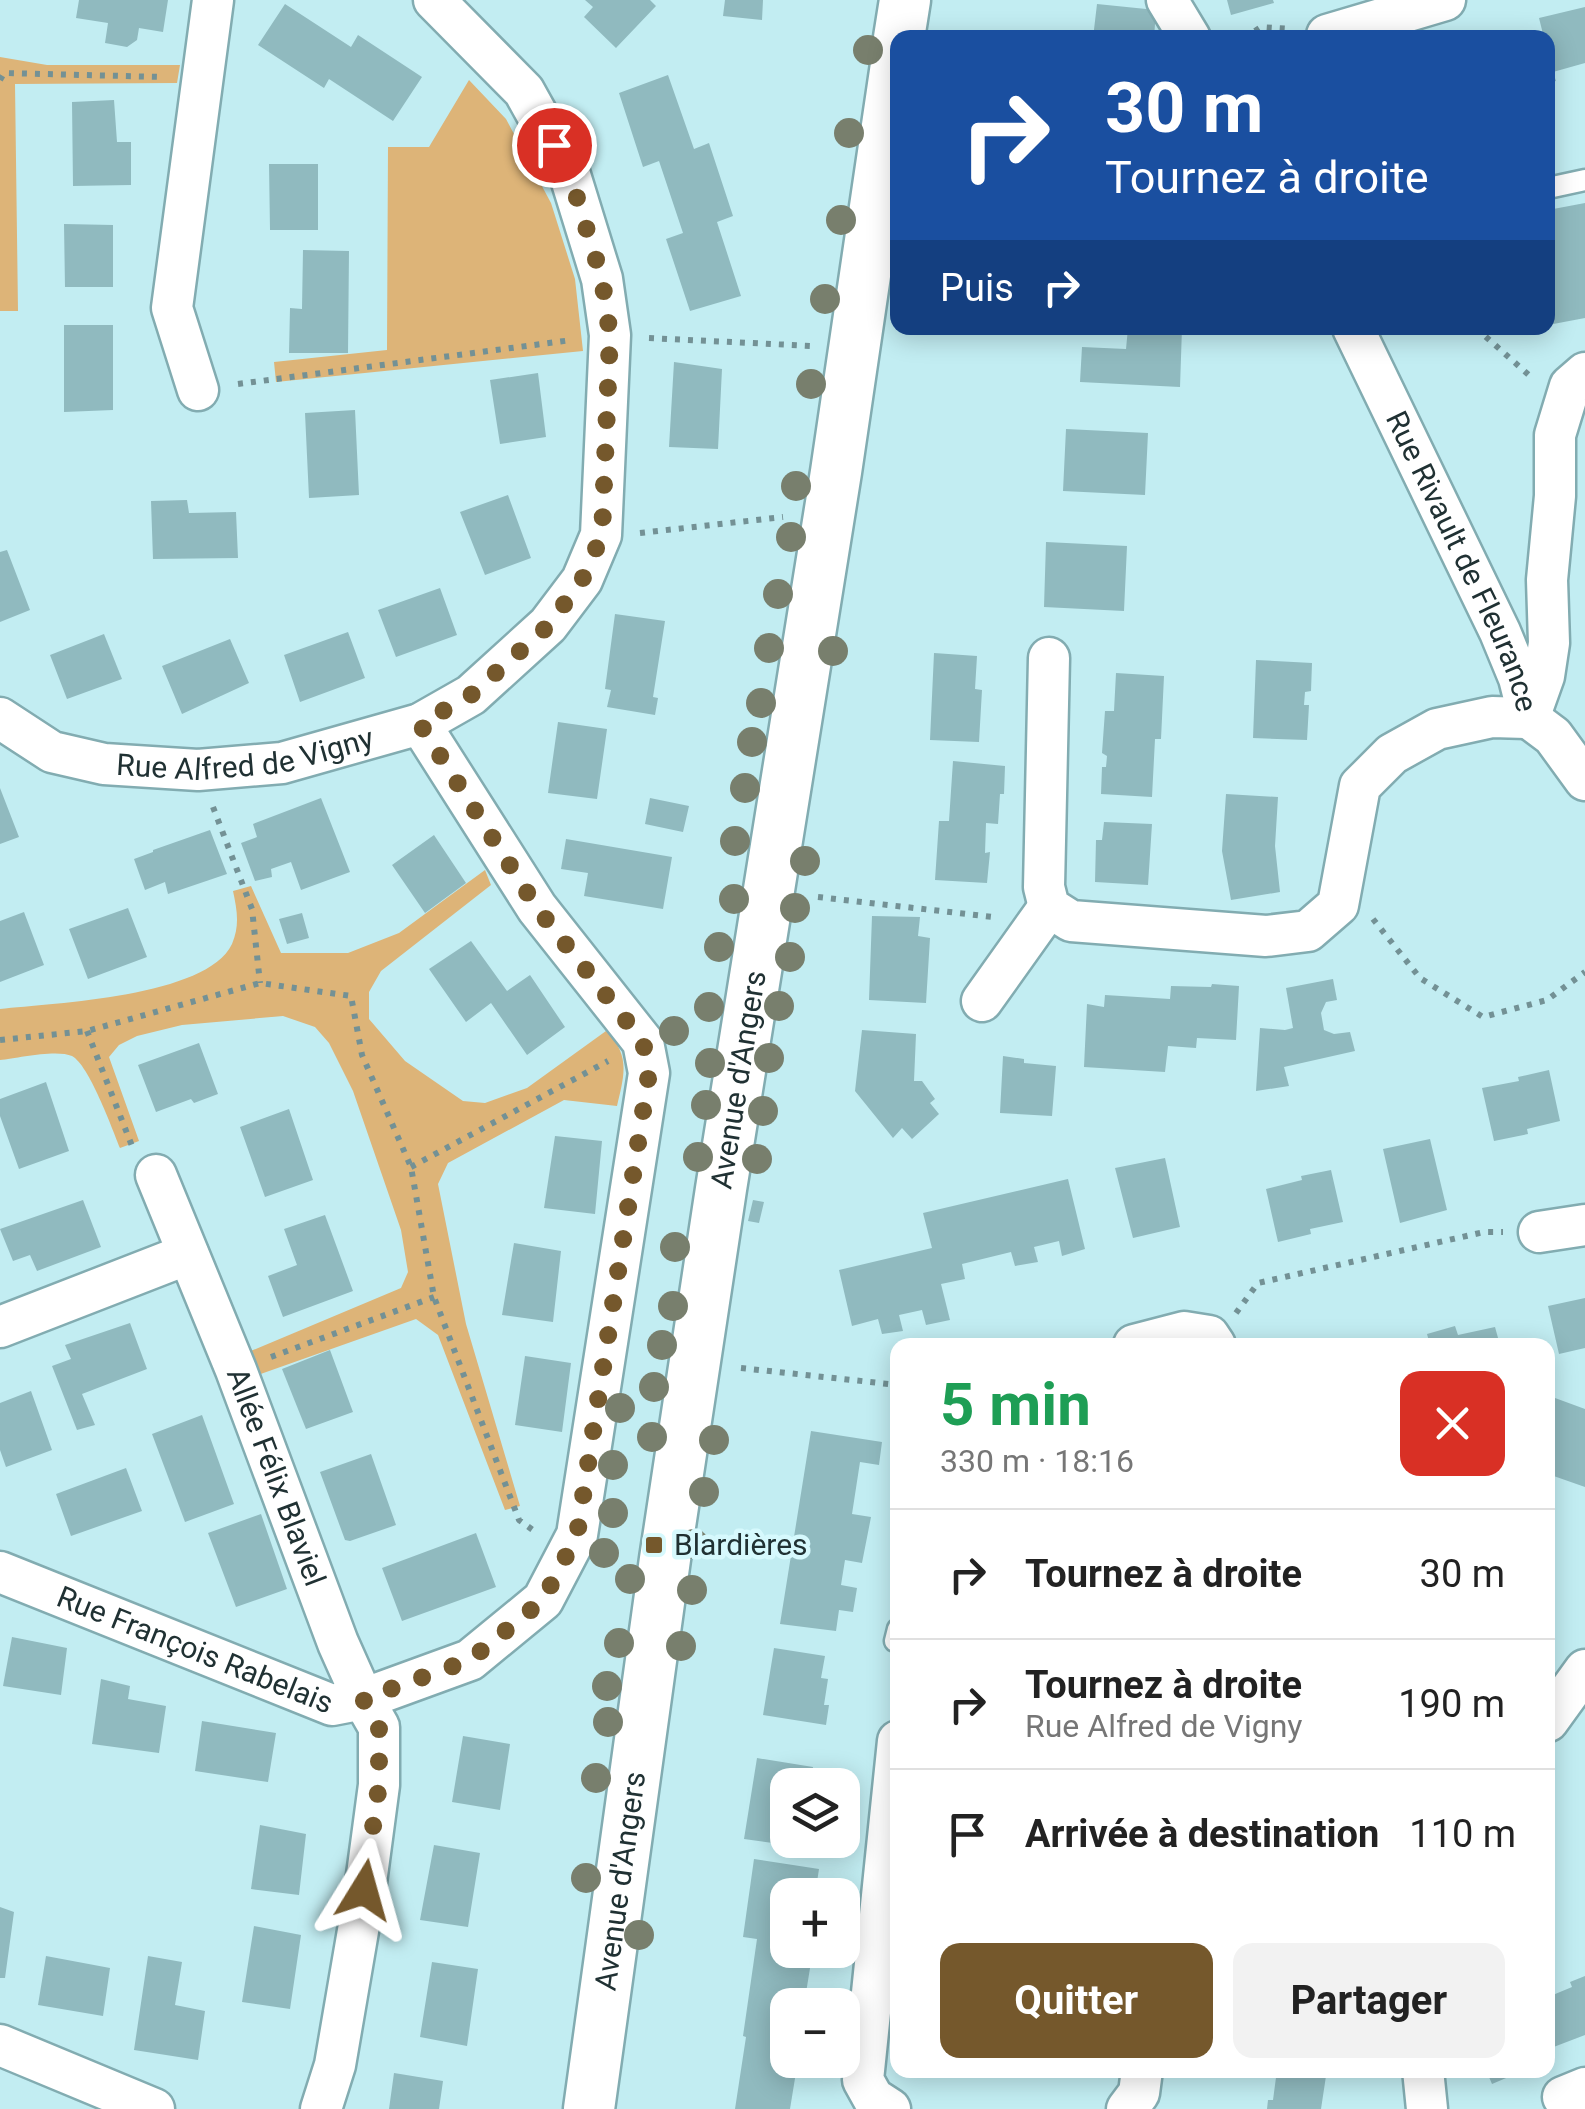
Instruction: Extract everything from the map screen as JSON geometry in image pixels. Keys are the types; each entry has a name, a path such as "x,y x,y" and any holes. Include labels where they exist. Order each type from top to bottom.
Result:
{"street":[{"path":"198,390 172,308 213,0"},
{"name":"Rue Alfred de Vigny","path":"2,723 52,752 104,764 198,770 282,763 420,724 471,695 548,626 582,580 602,535 610,335 602,279 569,172 524,91 434,0"},
{"path":"901,30 904,0"},
{"path":"1167,0 1185,30"},
{"path":"1347,30 1445,0"},
{"name":"Avenue d'Angers","path":"588,2109 665,1559 890,104"},
{"name":"Rue Rivault de Fleurance","path":"1356,335 1500,632 1519,678 1528,718 1553,736 1585,780"},
{"path":"1049,658 1044,887 1049,907 1071,921 1266,936 1308,931 1338,905 1360,786 1392,754 1436,729 1492,717 1528,718 1544,676 1549,643 1547,580 1555,496 1555,434 1574,387"},
{"path":"420,724 537,908 643,1042"},
{"path":"982,1001 1049,907"},
{"name":"Rue François Rabelais","path":"0,1572 332,1706 363,1699 470,1660 543,1600 577,1535 649,1073 643,1042"},
{"name":"Allée Félix Blaviel","path":"156,1175 236,1370 338,1643 379,1727 379,1785 364,1890 335,2065 321,2109"},
{"path":"1539,1232 1585,1224"},
{"path":"0,1328 188,1254"},
{"path":"1161,1338 1184,1332 1205,1338"},
{"path":"1555,1711 1585,1670"},
{"path":"877,2105 863,2080 890,1818"},
{"path":"0,2044 154,2109"},
{"path":"1127,2109 1138,2093 1141,2078"},
{"path":"1424,2078 1427,2109"}],"lane":[{"path":"1555,186 1585,180"}],"path":[{"path":"0,80 4,72 204,78"},
{"path":"198,390 610,335 853,348"},
{"path":"1484,335 1534,380 1574,387"},
{"path":"637,533 783,518"},
{"path":"198,770 252,909 260,983"},
{"path":"818,897 991,917 1049,907"},
{"path":"1370,915 1420,978 1483,1017 1548,1000 1585,972"},
{"path":"0,1040 87,1030 260,983 351,996 362,1055 411,1166 434,1297 519,1520 567,1554"},
{"path":"87,1030 130,1144 156,1175"},
{"path":"411,1166 643,1042"},
{"path":"1214,1338 1258,1284 1484,1232 1539,1232"},
{"path":"236,1370 434,1297"},
{"path":"741,1368 890,1384"}],"shaded area":[{"path":"0,57 47,65 180,65 177,83 15,84 18,311 0,311"},
{"path":"469,80 506,119 551,203 575,279 583,351 276,382 274,362 387,350 388,147 429,147"},
{"path":"485,870 491,885 381,971 369,992 369,1019 405,1061 463,1101 485,1103 527,1088 606,1031 619,1049 624,1066 617,1106 564,1100 448,1163 438,1184 466,1324 520,1506 505,1510 438,1335 416,1319 255,1376 246,1353 401,1288 408,1272 401,1230 353,1091 329,1043 315,1027 283,1016 182,1025 137,1036 119,1045 109,1057 139,1141 120,1148 93,1084 72,1056 47,1054 0,1060 0,1009 127,994 193,976 217,962 232,944 236,930 233,891 251,886 281,953 348,953 399,933"}],"building":[{"path":"79,0 168,0 163,32 139,28 137,40 127,47 105,43 108,23 76,18"},
{"path":"585,0 650,0 656,6 616,48 584,17 593,7"},
{"path":"725,0 763,0 762,20 723,16"},
{"path":"1227,0 1273,0 1274,3 1231,15"},
{"path":"285,4 351,47 358,35 422,77 393,121 329,79 324,88 258,45"},
{"path":"1097,4 1156,10 1155,30 1094,30"},
{"path":"1585,7 1585,63 1555,71 1555,30 1542,30 1539,18"},
{"path":"668,75 694,149 709,143 733,216 717,222 741,296 690,311 666,239 683,233 659,161 643,167 619,93"},
{"path":"114,100 117,142 131,142 131,185 73,186 72,102"},
{"path":"269,164 318,164 318,230 270,230"},
{"path":"1585,203 1585,318 1555,324 1555,209"},
{"path":"64,224 113,225 113,287 65,287"},
{"path":"303,250 349,251 348,353 289,353 290,308 302,309"},
{"path":"64,325 113,325 113,410 64,412"},
{"path":"1127,335 1182,335 1180,387 1080,382 1082,347 1126,349"},
{"path":"674,362 722,369 718,449 669,447"},
{"path":"538,373 546,437 500,444 490,380"},
{"path":"355,410 359,495 309,498 305,413"},
{"path":"1066,429 1148,433 1145,495 1063,491"},
{"path":"508,495 531,558 485,575 460,512"},
{"path":"187,500 189,513 236,512 238,558 153,559 151,501"},
{"path":"1046,542 1127,546 1124,611 1044,607"},
{"path":"7,550 30,610 0,622 0,552"},
{"path":"440,588 457,635 396,657 378,610"},
{"path":"615,614 665,621 653,697 658,698 655,715 607,707 611,690 605,689"},
{"path":"348,632 365,678 300,702 284,655"},
{"path":"104,634 122,679 67,699 50,655"},
{"path":"230,639 249,683 182,714 162,666"},
{"path":"934,653 977,656 975,689 982,690 979,742 930,740"},
{"path":"1256,660 1312,663 1311,691 1305,692 1304,705 1309,705 1307,740 1253,738"},
{"path":"1116,673 1164,676 1161,739 1155,739 1152,797 1101,794 1102,767 1106,767 1107,756 1102,753 1105,711 1114,711"},
{"path":"558,722 607,729 597,799 548,793"},
{"path":"953,761 1005,766 998,824 986,823 985,853 990,852 987,883 935,880 939,821 949,821"},
{"path":"0,788 19,837 0,844"},
{"path":"1226,794 1278,797 1275,846 1280,892 1231,900 1222,851"},
{"path":"321,798 350,872 301,890 291,862 271,869 272,877 255,881 241,843 257,837 253,824"},
{"path":"650,798 689,806 683,832 645,824"},
{"path":"1104,822 1152,824 1148,885 1095,882 1096,840 1102,840"},
{"path":"210,830 227,874 168,894 165,882 145,890 134,859"},
{"path":"434,835 466,883 425,913 392,865"},
{"path":"566,839 672,857 663,909 584,896 588,873 561,869"},
{"path":"128,908 147,957 88,979 69,929"},
{"path":"24,912 44,965 0,982 0,921"},
{"path":"302,913 309,938 287,944 279,919"},
{"path":"872,916 920,917 918,936 930,938 926,1003 869,1000"},
{"path":"471,941 507,991 530,975 565,1027 527,1055 491,1003 466,1022 429,969"},
{"path":"1333,979 1337,1000 1326,1002 1321,1013 1324,1030 1334,1034 1350,1032 1355,1051 1284,1067 1289,1086 1256,1091 1260,1028 1293,1028 1286,988"},
{"path":"1171,986 1239,986 1236,1040 1197,1038 1196,1048 1168,1046 1165,1072 1084,1067 1087,1004 1104,1007 1105,995 1170,999"},
{"path":"862,1030 916,1034 914,1081 922,1081 935,1099 930,1103 939,1114 912,1139 902,1128 893,1138 855,1091"},
{"path":"199,1043 218,1094 156,1112 138,1065"},
{"path":"1003,1056 1056,1066 1052,1116 1000,1113"},
{"path":"1549,1070 1560,1121 1527,1129 1528,1134 1494,1141 1482,1088"},
{"path":"46,1082 69,1151 19,1169 0,1116 0,1099"},
{"path":"289,1109 313,1180 265,1197 240,1127"},
{"path":"555,1136 602,1141 595,1214 544,1208"},
{"path":"1430,1139 1447,1210 1400,1223 1383,1149"},
{"path":"1165,1158 1180,1227 1133,1238 1115,1168"},
{"path":"1331,1170 1343,1222 1310,1229 1311,1234 1278,1242 1266,1189"},
{"path":"1068,1179 1085,1249 1062,1256 1059,1241 1034,1247 1038,1262 1015,1266 1011,1252 962,1264 965,1279 941,1284 950,1320 926,1325 922,1310 899,1315 903,1331 882,1334 878,1319 852,1326 839,1270 932,1248 923,1213"},
{"path":"83,1200 101,1247 37,1271 30,1255 13,1261 0,1229"},
{"path":"753,1200 764,1202 759,1223 748,1221"},
{"path":"325,1215 353,1291 283,1317 268,1276 297,1265 284,1229"},
{"path":"514,1243 561,1251 553,1322 502,1315"},
{"path":"1585,1298 1585,1348 1559,1354 1548,1306"},
{"path":"130,1323 147,1369 82,1394 95,1425 77,1430 52,1366 71,1359 65,1345"},
{"path":"1455,1326 1458,1335 1495,1327 1498,1338 1428,1338 1427,1334"},
{"path":"330,1350 353,1412 306,1429 282,1369"},
{"path":"525,1356 571,1363 562,1432 515,1425"},
{"path":"31,1391 52,1450 6,1467 0,1450 0,1403"},
{"path":"1555,1398 1585,1409 1585,1487 1555,1476"},
{"path":"202,1415 234,1504 185,1522 152,1434"},
{"path":"811,1431 882,1442 879,1465 860,1462 852,1514 871,1517 862,1563 845,1560 841,1585 857,1588 853,1612 839,1610 836,1631 780,1624"},
{"path":"371,1454 396,1525 345,1540 320,1472"},
{"path":"126,1468 142,1511 71,1536 56,1494"},
{"path":"261,1514 287,1589 236,1607 208,1533"},
{"path":"476,1533 496,1587 402,1621 382,1568"},
{"path":"12,1637 67,1648 61,1695 3,1686"},
{"path":"774,1648 825,1656 821,1678 828,1679 826,1725 763,1715"},
{"path":"101,1679 130,1686 128,1699 166,1706 159,1753 92,1744"},
{"path":"202,1721 276,1733 268,1782 195,1771"},
{"path":"463,1736 510,1744 500,1810 452,1802"},
{"path":"757,1758 813,1767 770,1768 770,1843 744,1839"},
{"path":"260,1825 306,1834 299,1895 251,1889"},
{"path":"434,1845 480,1853 468,1927 420,1920"},
{"path":"754,1859 819,1869 818,1878 770,1878 770,1968 810,1968 807,1988 770,1988 770,2078 795,2078 790,2109 735,2109 757,1939 743,1937"},
{"path":"0,1907 14,1912 5,1978 0,1978"},
{"path":"254,1926 301,1935 290,2009 242,2002"},
{"path":"46,1956 110,1968 103,2016 38,2005"},
{"path":"148,1956 182,1962 175,2005 205,2011 198,2060 134,2050"},
{"path":"432,1962 478,1969 467,2046 420,2037"},
{"path":"1585,1976 1585,2035 1555,2046 1555,1994 1572,1987 1570,1982"},
{"path":"394,2073 443,2081 439,2109 389,2109"},
{"path":"1276,2078 1326,2078 1321,2109 1267,2109 1268,2100 1273,2100"}],"place":[{"name":"Blardières","path":"654,1545"}],"route":[{"path":"364,1890 379,1785 379,1727 363,1699 470,1660 543,1600 577,1535 649,1073 643,1042 537,908 420,724 471,695 548,626 582,580 602,535 610,335 602,279 569,172 554,145"}]}
